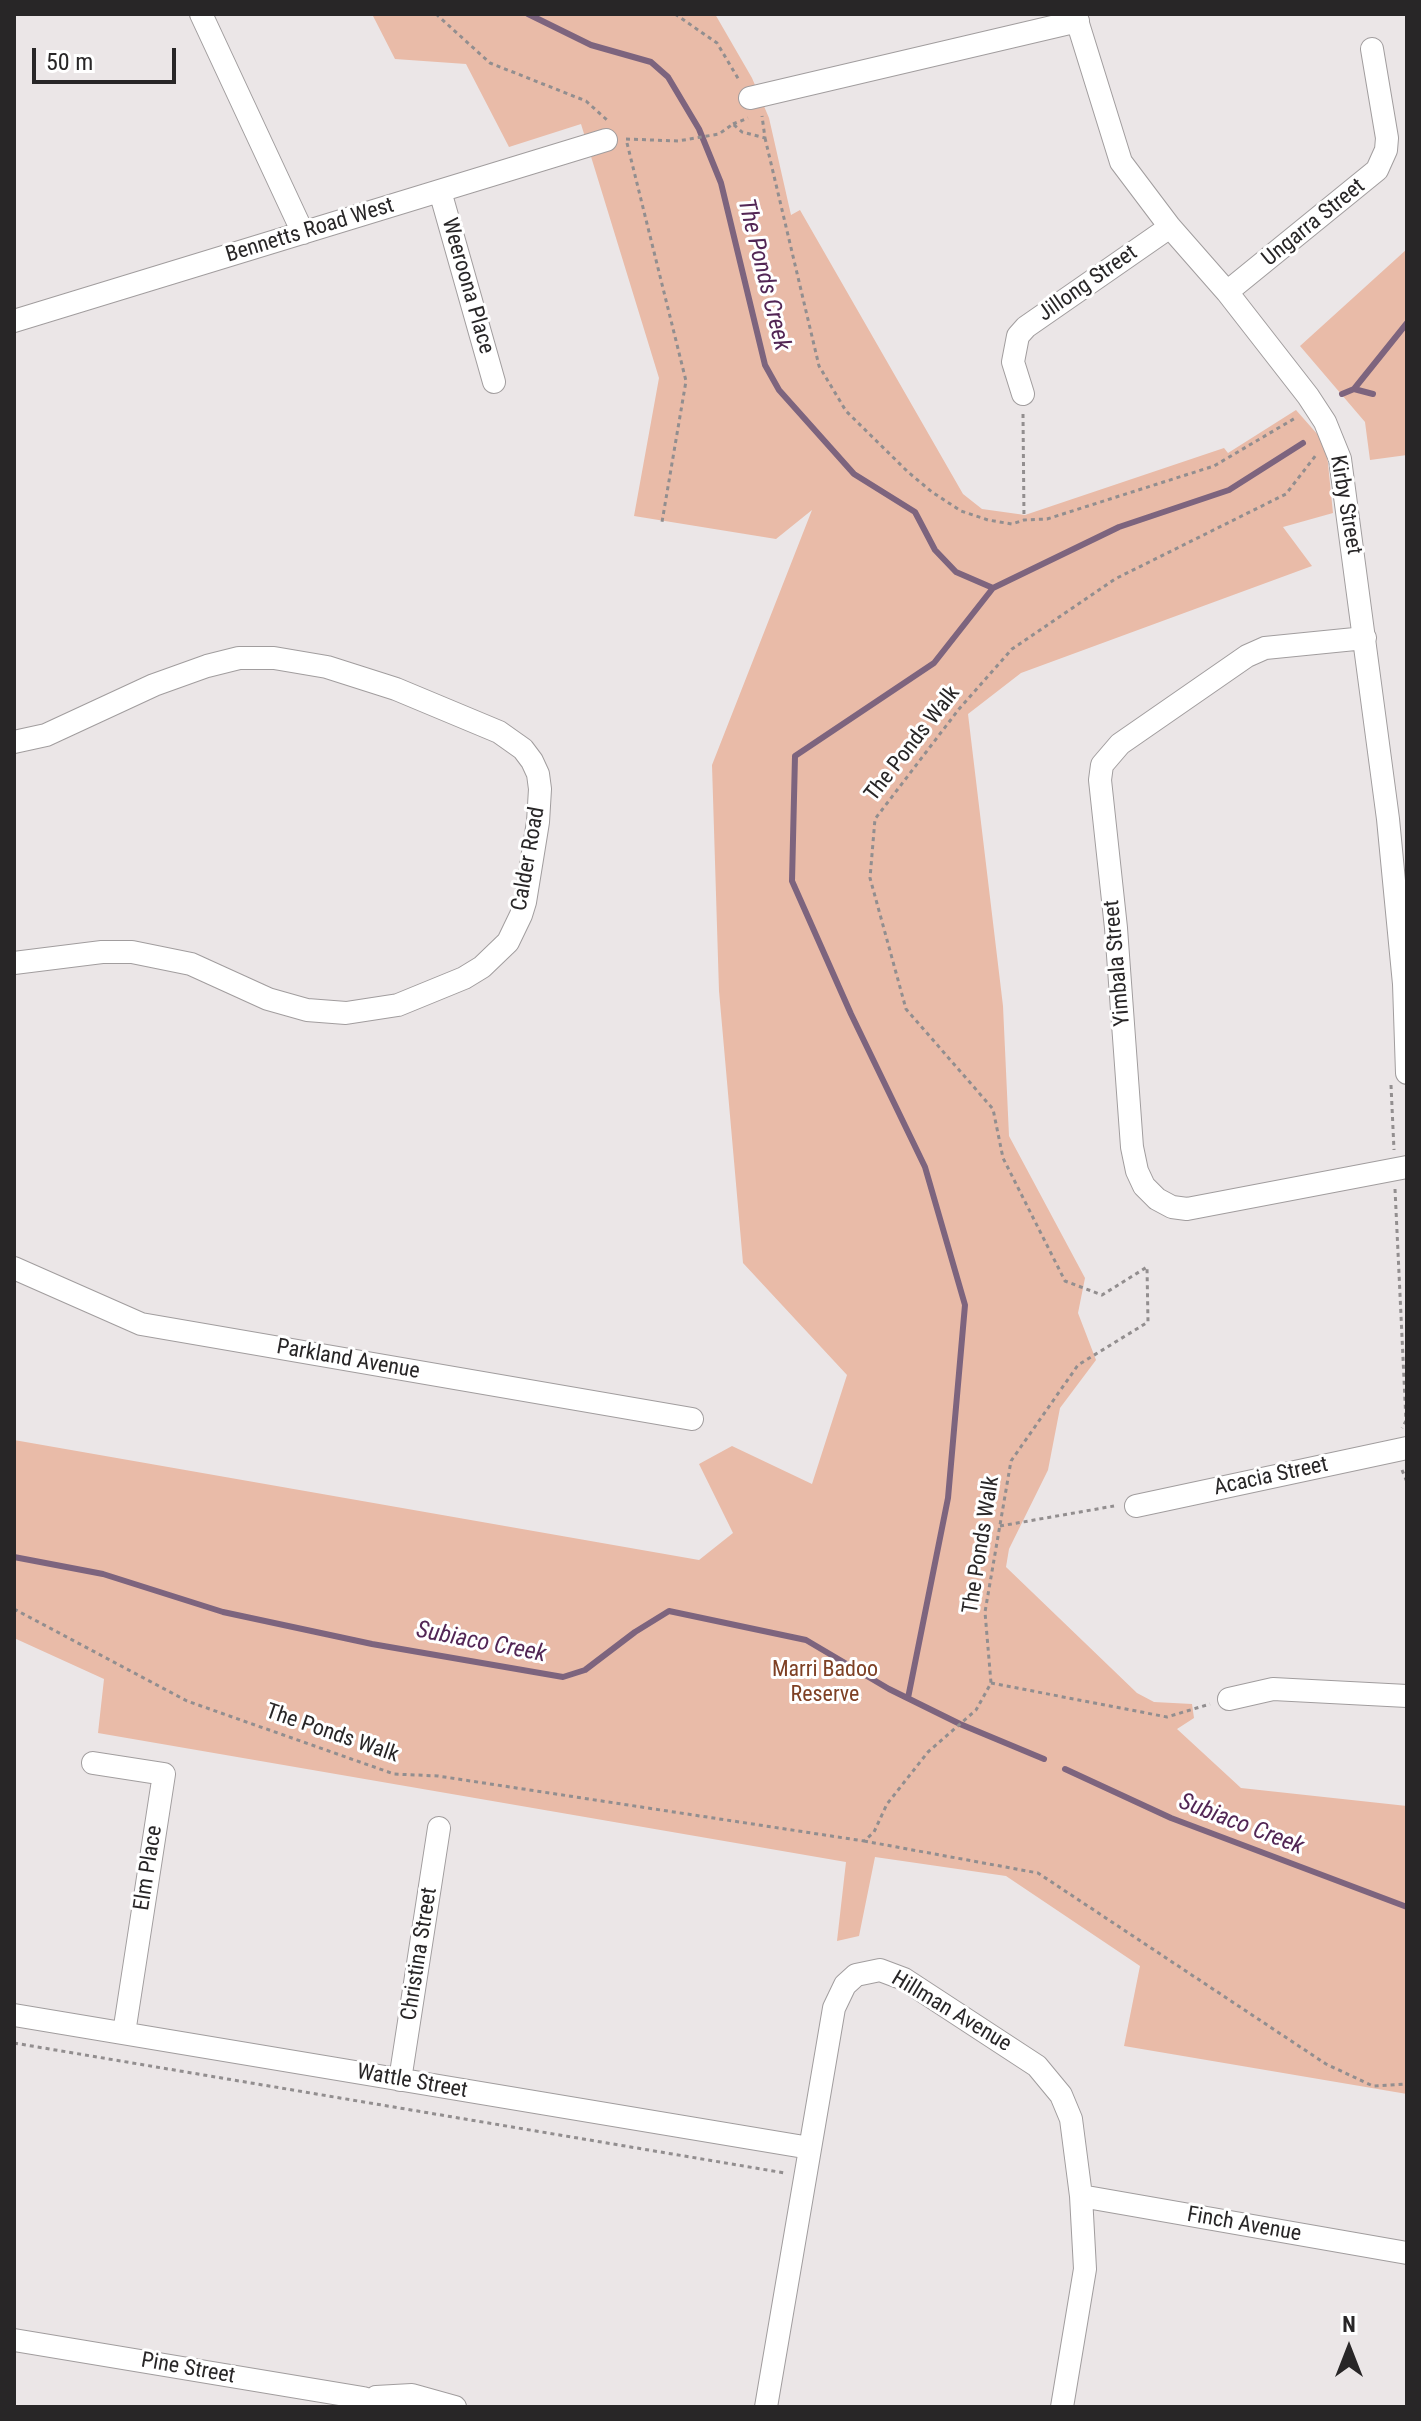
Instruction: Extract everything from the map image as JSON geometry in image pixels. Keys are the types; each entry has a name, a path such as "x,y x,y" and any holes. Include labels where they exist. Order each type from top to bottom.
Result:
{"street":[{"path":"201,14 303,233"},
{"path":"750,98 1077,18"},
{"name":"Kirby Street","path":"1077,18 1121,162 1308,396 1334,442 1345,482 1389,834 1404,984 1399,1075"},
{"name":"Ungarra Street","path":"1227,292 1377,170 1386,150 1387,138 1372,49"},
{"name":"Bennetts Road West","path":"14,321 616,136"},
{"name":"Weeroona Place","path":"440,191 494,382"},
{"name":"Jillong Street","path":"1023,394 1013,362 1018,336 1026,327 1170,227"},
{"name":"Yimbala Street","path":"1365,638 1265,648 1247,656 1120,744 1102,765 1100,780 1116,928 1133,1159 1144,1186 1157,1199 1172,1207 1187,1209 1401,1168"},
{"name":"Calder Road","path":"14,742 46,735 154,685 207,666 239,658 274,658 327,667 396,689 499,732 523,749 532,761 540,789 525,902 508,942 482,967 464,978 398,1005 346,1013 307,1010 268,999 191,964 132,952 102,952 14,963"},
{"name":"Parkland Avenue","path":"14,1268 141,1324 692,1419"},
{"name":"Acacia Street","path":"1136,1506 1403,1449"},
{"path":"1229,1699 1273,1689 1407,1696"},
{"name":"Elm Place","path":"93,1763 164,1774 124,2033"},
{"name":"Christina Street","path":"400,2080 439,1828"},
{"name":"Hillman Avenue","path":"766,2407 838,1997 856,1975 880,1970 904,1979 1008,2046 1051,2079 1071,2119 1081,2196 1085,2269 1062,2407"},
{"name":"Wattle Street","path":"14,2015 810,2148"},
{"name":"Finch Avenue","path":"1081,2196 1407,2253"},
{"name":"Pine Street","path":"14,2340 363,2398 394,2407"},
{"name":"Pine Street","path":"363,2398 412,2395 455,2407"}],"path":[{"path":"436,14 490,63 586,101 616,136 686,381 662,522"},
{"path":"675,14 717,43 760,109 819,366 846,411 908,472 961,511 1012,524 1047,519 1214,466 1301,414"},
{"path":"616,136 678,141 719,134 733,124 742,132 765,138"},
{"path":"1023,394 1024,520"},
{"name":"Kirby Street","path":"1319,450 1322,460"},
{"name":"The Ponds Walk","path":"991,1683 985,1612 1011,1461 1078,1365 1148,1322 1147,1267 1102,1295 1065,1281 1003,1158 993,1109 906,1009 870,878 875,819 959,709 1012,649 1115,579 1286,494 1319,450"},
{"path":"1399,1075 1406,1421 1397,1436 1403,1449 1401,1468 1407,1482"},
{"path":"1000,1526 1107,1506 1136,1506"},
{"name":"The Ponds Walk","path":"14,1609 187,1701 394,1774 438,1776 864,1841 1038,1873 1326,2064 1373,2086 1407,2084"},
{"path":"864,1841 874,1832 887,1804 928,1752 976,1710 991,1683 1167,1717 1229,1699"},
{"name":"Wattle Street","path":"14,2043 785,2173"}],"green space":[{"name":"Marri Badoo Reserve","path":"372,14 715,14 752,78 769,118 791,215 800,210 963,494 982,509 1025,515 1224,448 1228,453 1296,410 1326,444 1333,513 1283,527 1312,566 1021,673 968,714 1003,1006 1009,1136 1085,1278 1078,1313 1096,1360 1060,1408 1048,1470 1009,1549 1006,1567 1137,1693 1154,1702 1192,1704 1194,1718 1177,1729 1241,1788 1407,1806 1407,2094 1124,2046 1140,1966 1006,1876 875,1857 859,1936 837,1941 846,1862 98,1733 104,1679 14,1638 14,1440 699,1560 733,1533 699,1464 732,1446 812,1484 847,1375 743,1263 719,991 712,765 812,510 776,539 634,516 659,378 581,124 509,147 466,64 395,59"},
{"path":"1407,249 1407,455 1370,460 1365,422 1300,346"}],"waterway":[{"name":"The Ponds Creek","path":"528,14 591,45 651,62 668,77 699,129 721,183 765,365 779,390 854,474 915,512 935,550 956,572 993,588 934,663 795,756 792,881 851,1014 925,1167 965,1305 948,1498 908,1698"},
{"path":"1342,394 1354,389 1407,323"},
{"path":"1354,389 1373,394"},
{"path":"993,588 1119,527 1229,490 1303,443"},
{"name":"Subiaco Creek","path":"14,1557 103,1574 223,1612 372,1644 563,1677 585,1670 669,1611 806,1640 889,1689 960,1724 1044,1759"},
{"name":"Subiaco Creek","path":"1065,1769 1171,1818 1407,1907"}]}
